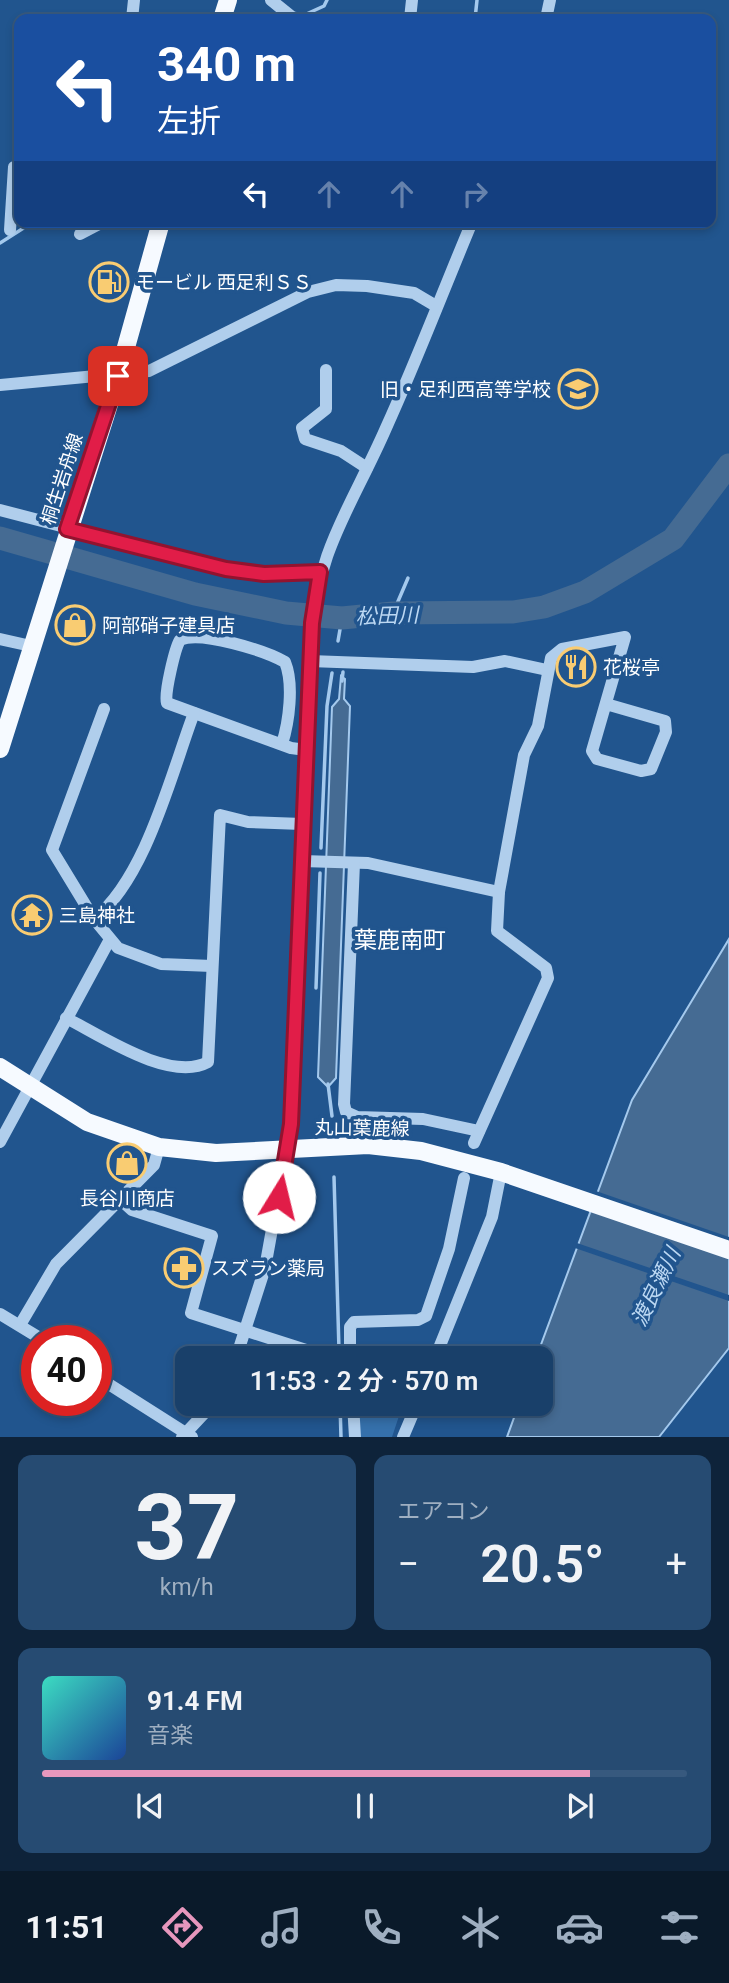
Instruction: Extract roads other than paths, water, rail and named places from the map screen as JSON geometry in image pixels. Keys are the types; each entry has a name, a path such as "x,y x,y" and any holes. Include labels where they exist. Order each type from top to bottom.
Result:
{"main road":[{"name":"桐生岩舟線","path":"0,749 66,532 118,376 159,228"},
{"name":"丸山葉鹿線","path":"0,1067 88,1122 159,1147 216,1153 368,1145 397,1147 509,1175 729,1250"}],"street":[{"path":"271,0 288,14"},
{"path":"10,230 14,194"},
{"path":"80,234 92,228"},
{"path":"240,1346 265,1268 287,1149 293,1090 311,641 319,575 347,504 398,402 469,228"},
{"path":"0,385 149,371 322,288 351,284 403,290 436,306"},
{"path":"326,370 326,409 302,428 305,439 341,451 367,468"},
{"path":"0,510 66,532 226,569 264,574 319,575"},
{"path":"282,744 286,730 288,675 282,660 234,643 194,637 180,640 175,650 176,660 165,697 167,703 282,744 306,750"},
{"path":"350,863 344,1104 346,1112 357,1117 423,1119 476,1137 548,978 545,968 497,931 499,892 524,755 538,726 551,657 562,649 625,638 592,751 597,759 641,771 651,769 666,732 665,721 606,704"},
{"path":"0,639 31,646"},
{"path":"310,661 473,667 505,661 547,670"},
{"path":"104,709 87,762 51,845 54,855 109,941 118,948 161,964 212,966"},
{"path":"94,919 117,895 140,858 194,713"},
{"path":"66,1018 163,1065 204,1065 210,1056 219,816 248,822 302,824"},
{"path":"302,860 368,863 499,892"},
{"path":"0,1142 109,941"},
{"path":"0,1314 20,1325 56,1264 154,1166 159,1147"},
{"path":"440,1346 509,1175"},
{"path":"350,1346 350,1326 354,1321 418,1320 426,1315 449,1249 464,1178"},
{"path":"121,1200 132,1210 212,1236 191,1313 296,1346"},
{"path":"112,1387 186,1436 203,1416"},
{"path":"354,1416 355,1437"},
{"path":"403,1437 411,1416"}],"water":[{"path":"341,676 345,679 344,699 350,706 336,1078 328,1087 318,1077 332,707 339,699"},
{"name":"渡良瀬川","path":"729,939 729,1348 659,1437 507,1437 515,1416 553,1416 553,1346 540,1346 632,1100"}],"waterway":[{"path":"306,14 324,6 327,0"},
{"path":"476,14 477,0"},
{"path":"0,243 24,228"},
{"name":"松田川","path":"0,538 195,594 286,613 342,618 393,613 513,612 544,607 585,592 673,539 729,465"},
{"path":"393,613 408,578"},
{"path":"338,641 342,618"},
{"path":"342,681 343,672"},
{"path":"321,848 327,706 332,673"},
{"path":"316,988 320,873"},
{"path":"328,1084 332,1116"},
{"path":"334,1177 339,1346"},
{"path":"340,1416 341,1437"}],"place":[{"name":"モービル 西足利ＳＳ","path":"109,282"},
{"name":"旧・足利西高等学校","path":"578,389"},
{"name":"阿部硝子建具店","path":"75,625"},
{"name":"花桜亭","path":"576,667"},
{"name":"三島神社","path":"32,915"},
{"name":"長谷川商店","path":"127,1163"},
{"name":"スズラン薬局","path":"184,1268"}],"district":[{"name":"葉鹿南町","path":"400,940"}]}
